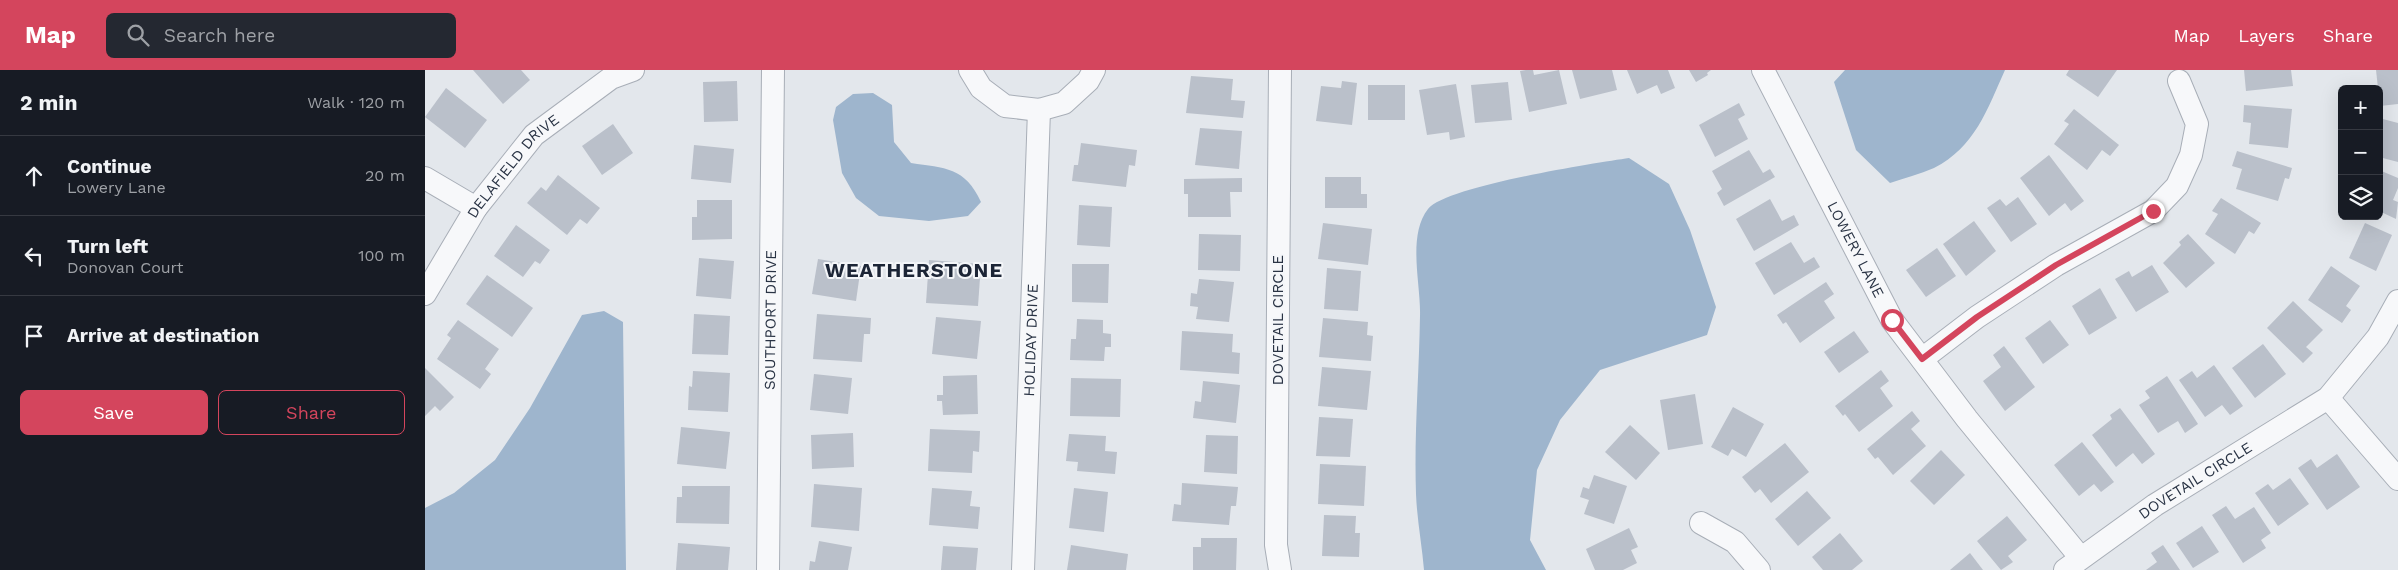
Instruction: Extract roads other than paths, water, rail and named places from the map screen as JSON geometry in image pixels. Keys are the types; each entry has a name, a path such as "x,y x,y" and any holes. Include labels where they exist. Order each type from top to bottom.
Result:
{"street":[{"name":"DELAFIELD DRIVE","path":"425,294 476,208 535,135 611,78 633,70"},
{"name":"SOUTHPORT DRIVE","path":"768,570 773,70"},
{"path":"970,70 981,88 1005,106 1039,110 1064,103 1088,81 1095,70"},
{"name":"DOVETAIL CIRCLE","path":"1280,70 1276,545 1281,570"},
{"name":"LOWERY LANE","path":"1763,70 1866,273 1892,320 2072,563"},
{"path":"1922,359 1977,317 2056,265 2153,211 2177,186 2191,155 2197,124 2179,81"},
{"name":"HOLIDAY DRIVE","path":"1023,570 1039,110"},
{"path":"425,178 476,208"},
{"name":"DOVETAIL CIRCLE","path":"2072,563 2155,505 2328,398 2378,337 2398,301"},
{"path":"2328,398 2398,479"},
{"path":"1701,523 1735,542 1759,570"}],"water":[{"path":"1845,70 2005,70 1978,126 1960,149 1934,168 1890,183 1856,150 1834,82"},
{"path":"873,93 892,105 894,142 911,163 953,171 975,190 981,202 968,216 929,221 879,216 856,198 842,173 833,120 836,107 853,94"},
{"path":"1629,158 1669,184 1690,230 1716,307 1707,335 1600,370 1560,420 1537,470 1530,540 1546,570 1424,570 1417,504 1416,472 1420,303 1416,261 1418,233 1422,220 1428,209 1440,200 1462,192 1522,177"},
{"path":"604,311 623,322 626,570 425,570 425,508 454,493 495,460 530,408 582,315"}],"district":[{"name":"WEATHERSTONE","path":"914,270"}]}
